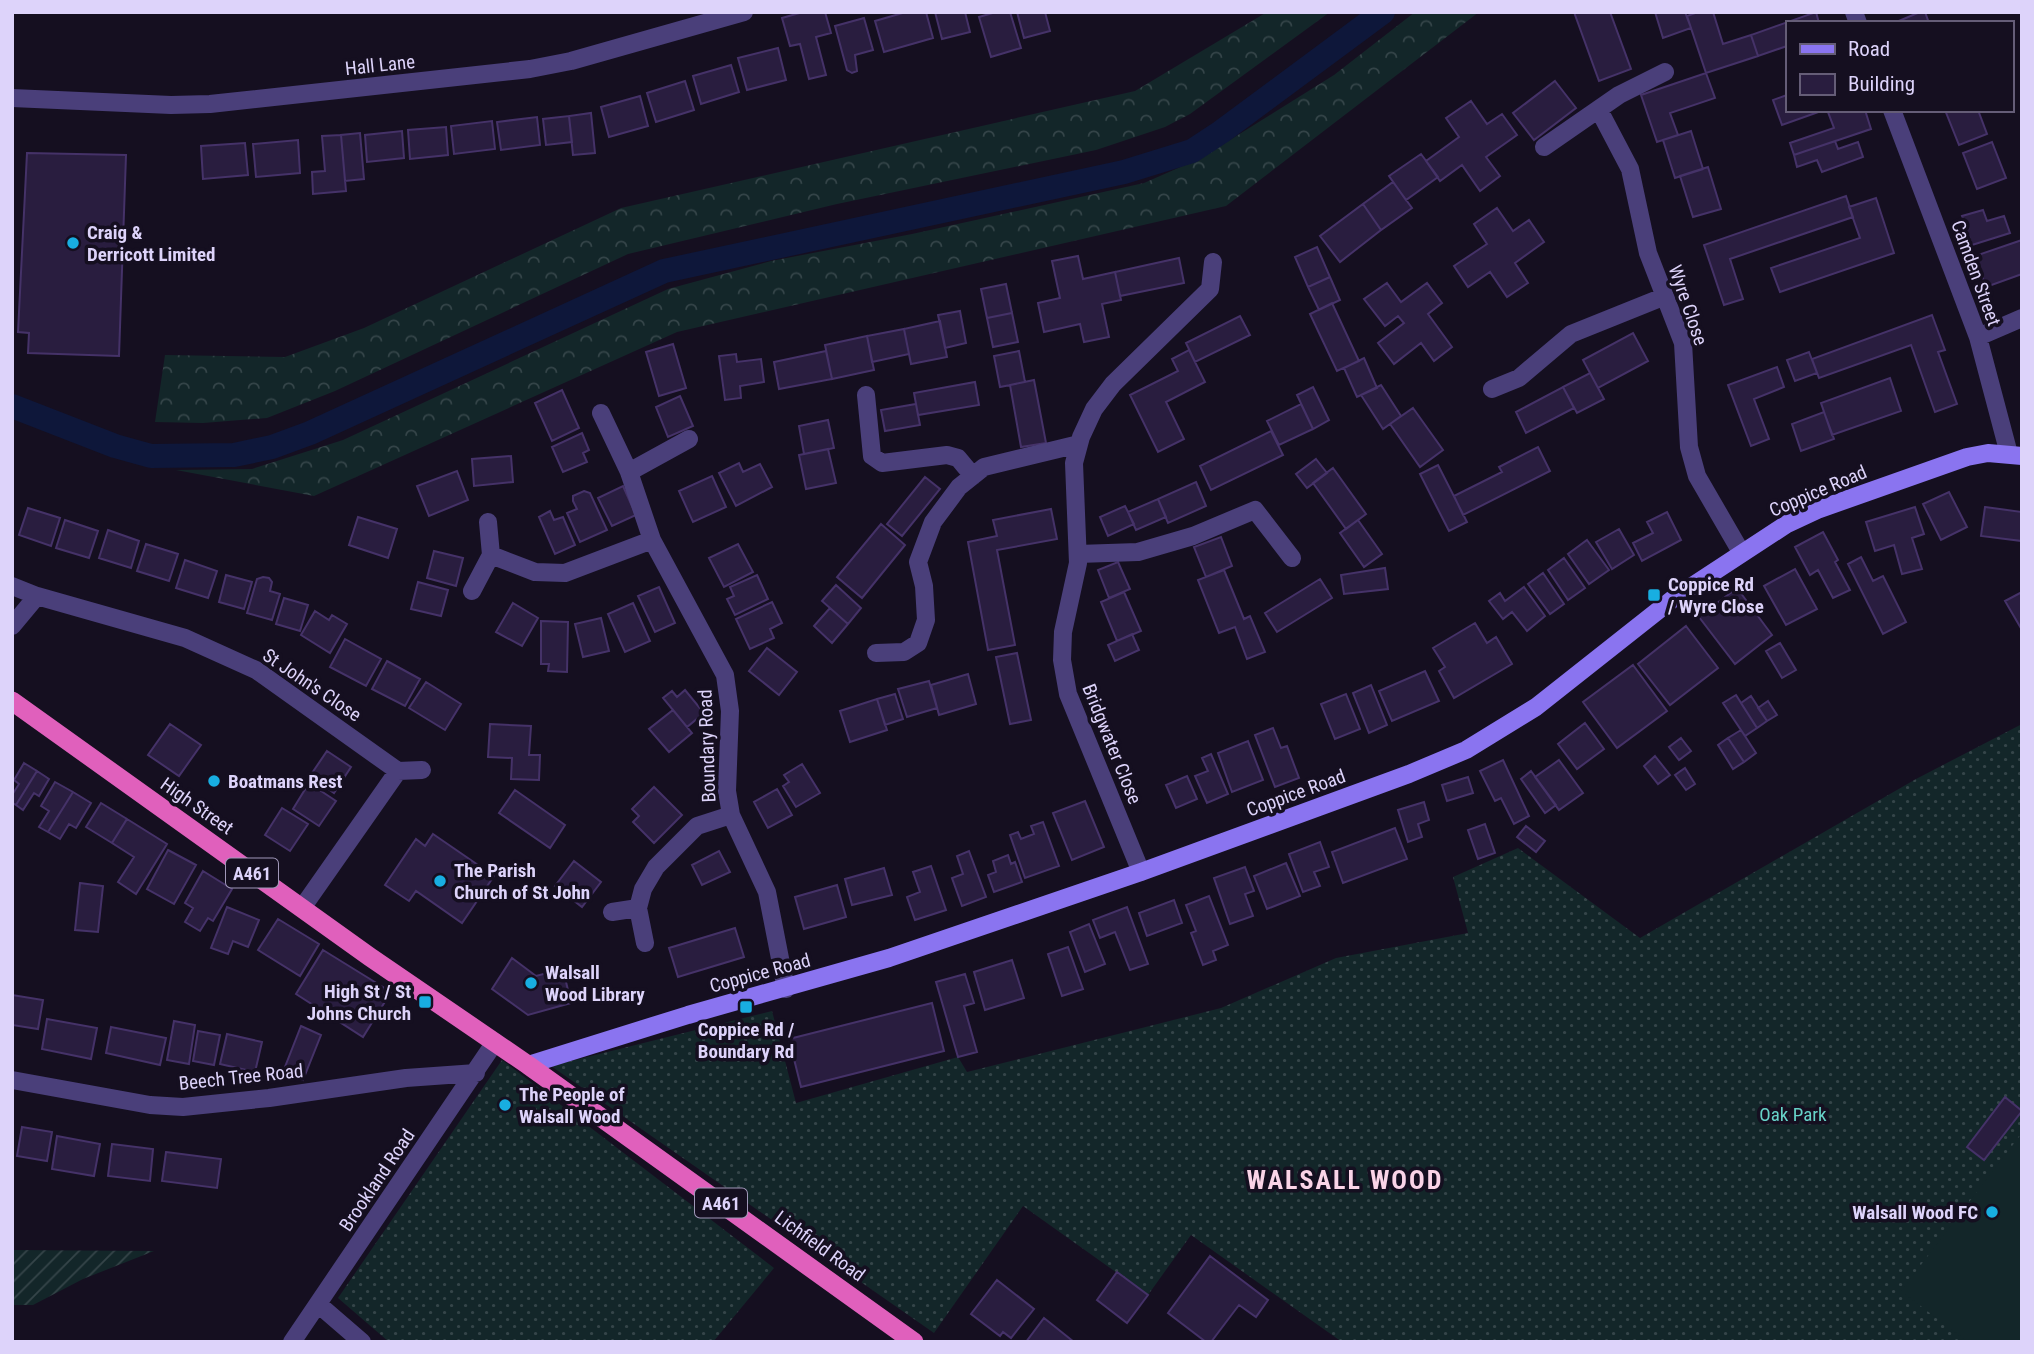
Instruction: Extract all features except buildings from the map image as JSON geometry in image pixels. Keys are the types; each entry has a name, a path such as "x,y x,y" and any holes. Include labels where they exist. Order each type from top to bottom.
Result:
{"highway":[{"name":"High Street","path":"12,701 495,1042"},
{"name":"Lichfield Road","path":"495,1042 914,1342"}],"main road":[{"name":"Coppice Road","path":"528,1065 688,1015 889,958 1141,872 1398,779 1466,750 1536,707 1674,598 1787,524 1828,506 1967,457 1988,453 2015,455"}],"street":[{"name":"Hall Lane","path":"12,98 171,105 210,104 456,78 571,61 744,12"},
{"path":"1544,147 1619,95 1665,72"},
{"name":"Wyre Close","path":"1599,110 1630,169 1648,253 1683,343 1689,447 1697,476 1741,552"},
{"name":"Camden Street","path":"1893,112 1978,337 2015,455"},
{"name":"Bridgwater Close","path":"1141,872 1068,694 1062,660 1063,632 1078,564 1074,463 1094,410 1113,384 1210,289 1213,261"},
{"path":"1492,389 1519,378 1571,334 1663,297"},
{"path":"1978,337 2022,318"},
{"path":"866,395 872,456 882,463 947,454 958,458 973,476"},
{"name":"Boundary Road","path":"601,413 629,472 652,540 725,675 730,711 727,791 731,815 767,892 786,989"},
{"path":"629,472 689,439"},
{"path":"876,653 904,652 918,643 926,620 918,562 933,522 959,487 984,467 1079,444"},
{"path":"1078,554 1139,552 1193,536 1255,510 1292,558"},
{"path":"472,591 491,555 488,522"},
{"path":"491,555 535,572 565,573 652,540"},
{"name":"St John's Close","path":"12,586 37,596 185,638 256,670 398,771"},
{"path":"12,626 37,596"},
{"path":"302,908 398,771 422,770"},
{"path":"645,943 638,908 643,889 656,867 696,826 731,815"},
{"path":"612,912 638,908"},
{"name":"Brookland Road","path":"292,1342 495,1042"},
{"name":"Beech Tree Road","path":"12,1080 150,1105 183,1107 270,1098 406,1078 476,1073"},
{"path":"318,1304 362,1342"}],"green space":[{"path":"1267,12 1330,12 1190,114 1165,127 1096,150 837,204 628,254 335,391 267,418 203,423 155,422 165,355 285,357 364,328 621,208 1135,91"},
{"path":"1415,12 1479,12 1226,206 677,332 314,496 176,470 252,469 343,440 668,289 771,261 912,234 1144,183 1201,158 1334,75"},
{"name":"Oak Park","path":"2022,724 2022,1342 1342,1342 1191,1235 1148,1295 1023,1206 934,1333 551,1066 772,1011 796,1103 958,1057 967,1072 1221,1008 1336,958 1468,933 1453,877 1518,848 1640,938 1916,779"},
{"path":"502,1060 774,1268 713,1342 389,1342 338,1298"},
{"name":"Walsall Wood FC","path":"2022,1133 2022,1342 1968,1342 1901,1291"},
{"path":"12,1250 154,1251 83,1279 33,1305 12,1305"}],"waterway":[{"path":"12,406 115,446 151,456 234,455 272,447 310,433 664,271 1124,172 1192,151 1383,12"}],"place":[{"name":"Craig & Derricott Limited","path":"73,243"},
{"name":"Coppice Rd / Wyre Close","path":"1654,595"},
{"name":"Boatmans Rest","path":"214,781"},
{"name":"The Parish Church of St John","path":"440,881"},
{"name":"Walsall Wood Library","path":"531,983"},
{"name":"High St / St Johns Church","path":"425,1002"},
{"name":"Coppice Rd / Boundary Rd","path":"746,1007"},
{"name":"The People of Walsall Wood","path":"505,1105"},
{"name":"Walsall Wood FC","path":"1992,1212"}],"district":[{"name":"WALSALL WOOD","path":"1345,1180"}]}
